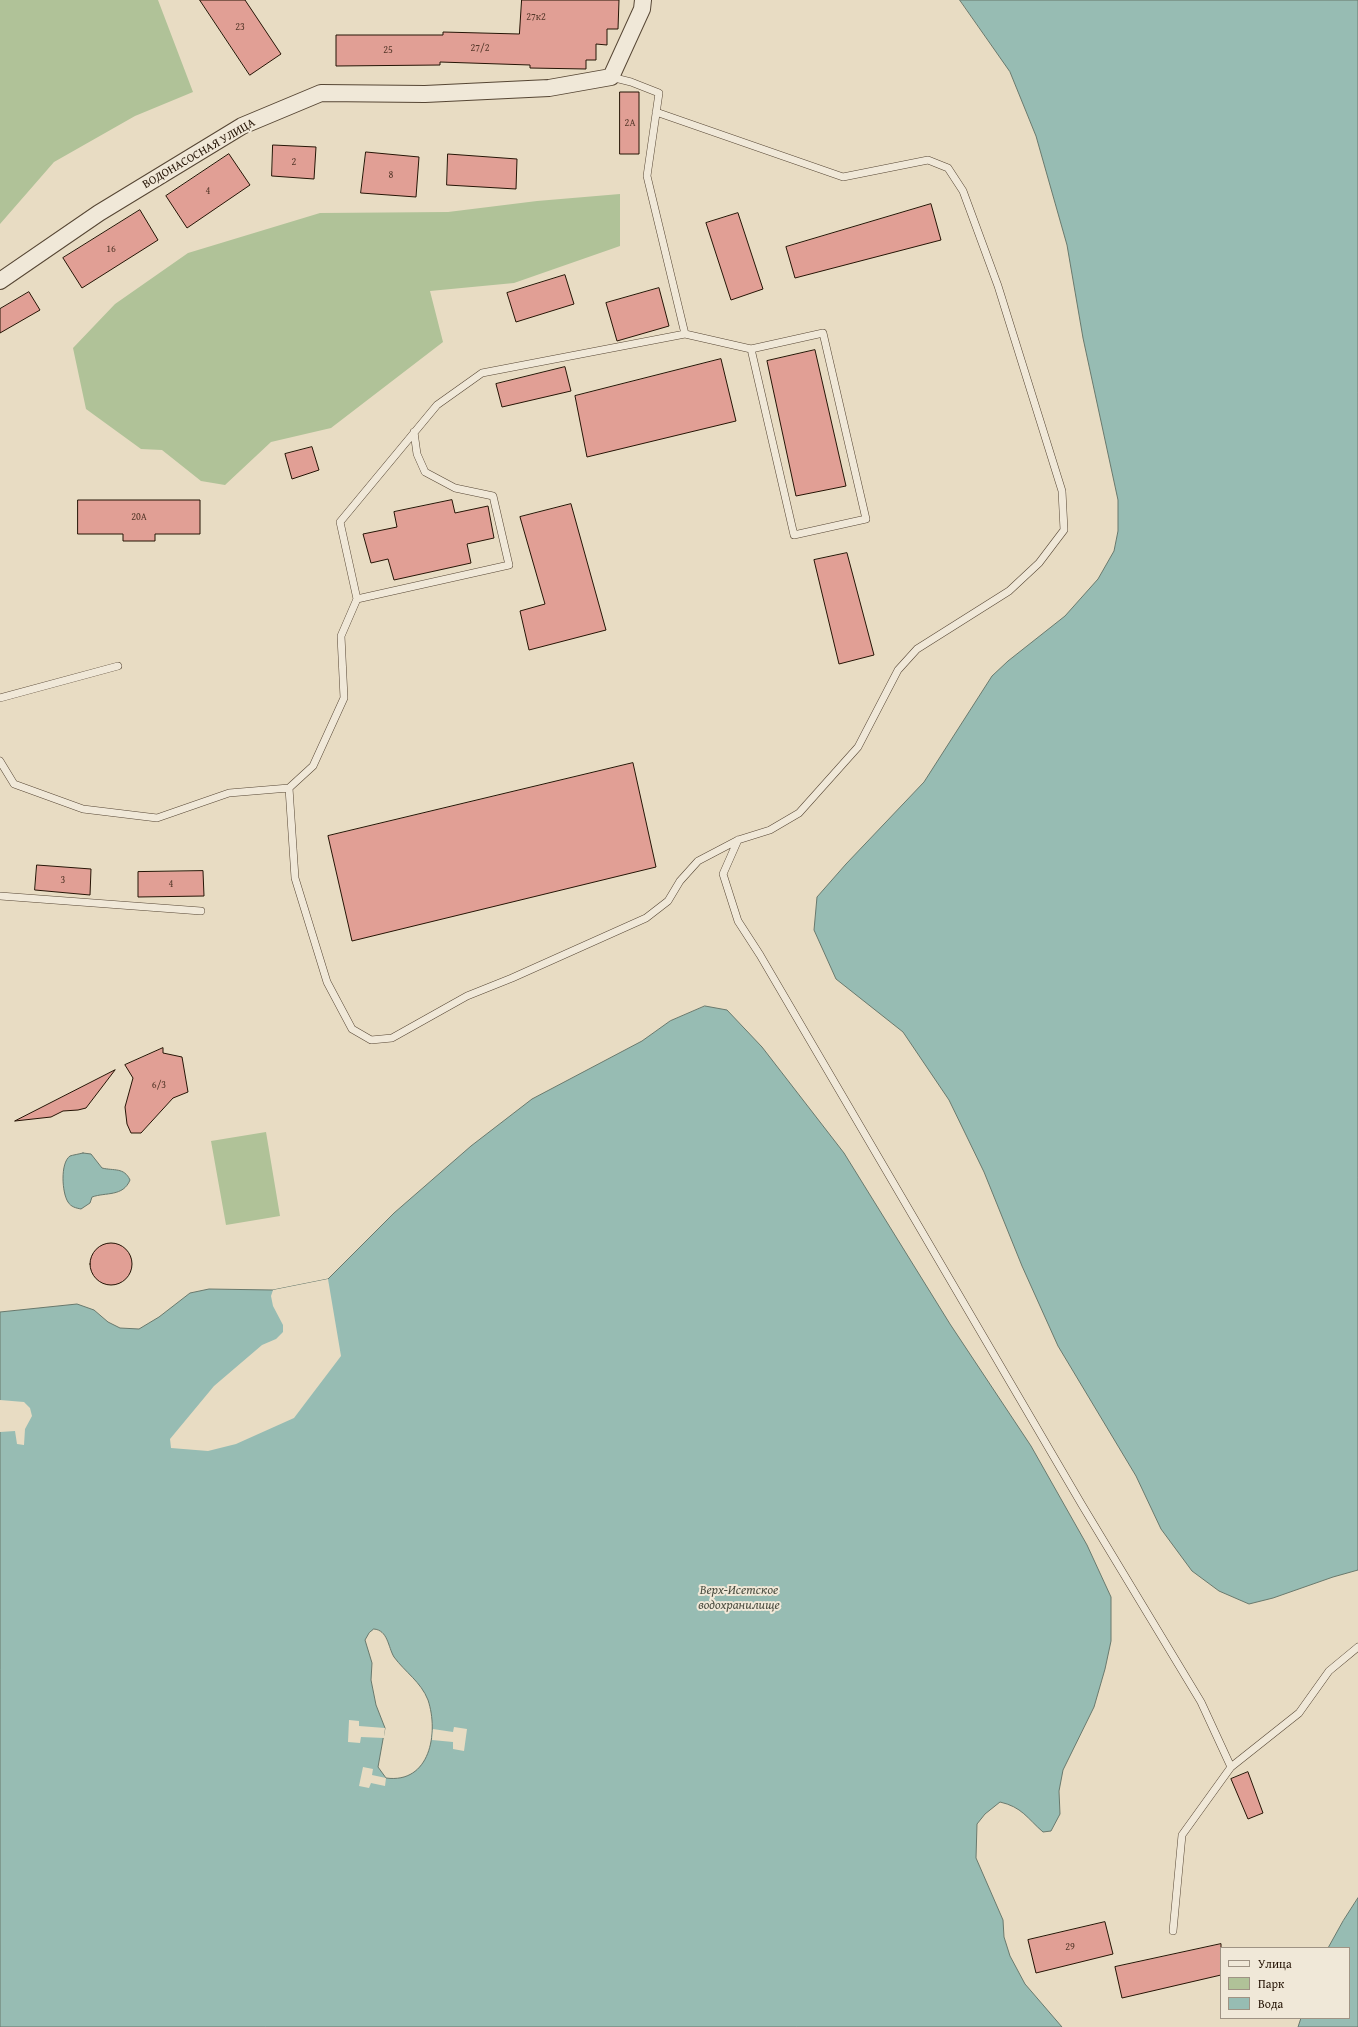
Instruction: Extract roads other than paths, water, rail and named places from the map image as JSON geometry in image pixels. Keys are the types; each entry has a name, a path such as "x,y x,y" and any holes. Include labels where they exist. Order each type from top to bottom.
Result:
{"street":[{"path":"612,77 642,9 643,0"},
{"name":"ВОДОНАСОСНАЯ УЛИЦА","path":"0,281 99,212 242,126 321,93 425,94 549,88 612,77"}],"lane":[{"path":"612,77 631,82 659,93 647,176 685,334"},
{"path":"289,788 295,878 327,982 352,1029 371,1040 392,1038 467,996 512,978 646,918 668,901 680,881 698,861 738,840 770,830 799,812 858,747 898,670 917,649 1009,591 1039,563 1064,530 1062,491 998,286 963,191 948,168 928,160 843,177 656,112"},
{"path":"0,761 14,784 83,809 157,818 229,792 289,788 313,766 344,698 341,636 357,599 340,522 437,404 482,373 685,334 751,349 823,333 866,519 794,535 751,349"},
{"path":"357,599 509,565 493,496 455,488 425,472 417,454 414,432"},
{"path":"0,698 118,666"},
{"path":"738,840 723,874 738,921 760,955 1082,1505 1201,1702 1231,1767"},
{"path":"0,896 201,911"},
{"path":"1173,1930 1182,1835 1231,1767 1299,1713 1329,1671 1358,1647"}],"water":[{"path":"960,0 1358,0 1358,1570 1273,1598 1249,1604 1219,1591 1192,1571 1161,1529 1136,1476 1058,1346 1022,1266 984,1172 949,1100 903,1032 836,979 814,930 817,897 846,864 924,782 992,676 1008,661 1065,616 1098,579 1114,551 1118,531 1118,500 1083,338 1067,245 1036,136 1010,72"},
{"name":"Верх-Исетское водохранилище","path":"705,1006 727,1010 762,1047 844,1153 950,1324 1031,1446 1087,1545 1111,1597 1111,1641 1105,1669 1094,1707 1063,1770 1059,1791 1060,1814 1051,1831 1043,1832 1019,1810 1008,1804 1000,1802 985,1814 977,1824 976,1858 1003,1920 1004,1937 1010,1956 1025,1984 1062,2027 0,2027 0,1312 77,1304 94,1310 108,1322 120,1328 139,1329 159,1317 190,1293 209,1289 273,1290 328,1279 394,1213 471,1146 532,1099 642,1041 670,1021","holes":["374,1629 379,1630 385,1636 394,1657 417,1682 425,1694 431,1713 431,1741 428,1754 422,1765 413,1773 401,1778 386,1778 378,1767 385,1728 376,1705 371,1680 372,1663 365,1640 369,1633"]},
{"path":"83,1153 91,1154 102,1168 122,1171 130,1180 119,1192 92,1197 90,1203 81,1209 75,1208 69,1204 66,1198 63,1185 63,1171 70,1156"},
{"path":"1358,1898 1358,2027 1298,2027 1301,2019 1350,2019 1350,1947 1329,1947"}]}
